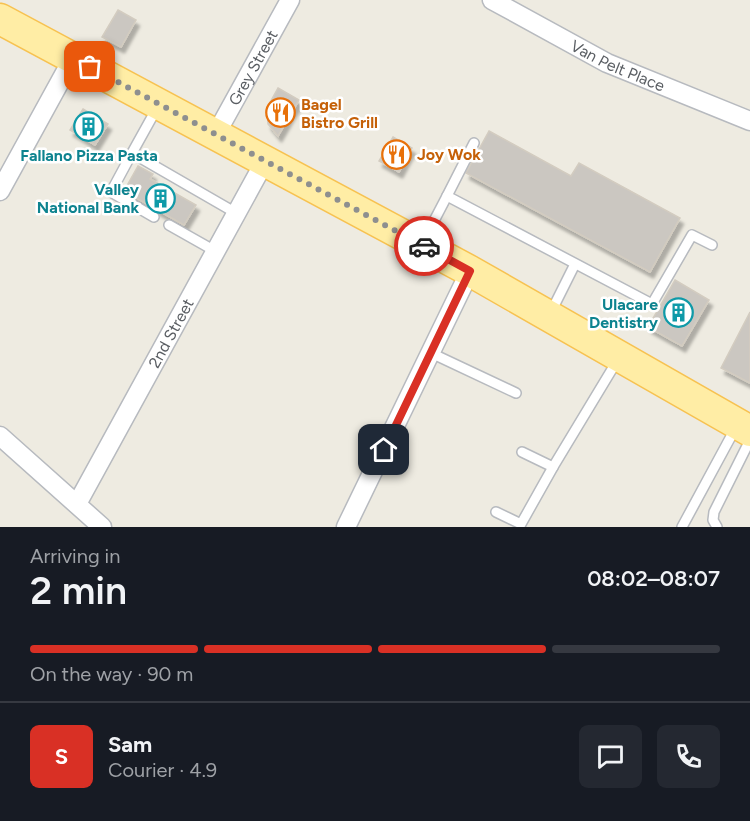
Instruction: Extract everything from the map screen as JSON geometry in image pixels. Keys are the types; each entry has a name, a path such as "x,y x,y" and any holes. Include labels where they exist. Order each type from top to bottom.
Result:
{"main road":[{"path":"0,19 470,271 620,356 746,432"}],"street":[{"name":"Grey Street","path":"216,134 290,0"},
{"name":"Van Pelt Place","path":"492,0 607,63 750,121"},
{"path":"0,191 73,58"},
{"name":"2nd Street","path":"77,504 265,161"},
{"path":"346,527 470,271"},
{"path":"0,435 102,527"}],"lane":[{"path":"154,217 111,192 160,104"},
{"path":"422,245 474,143"},
{"path":"132,153 236,213"},
{"path":"447,196 652,304 692,235 712,245"},
{"path":"170,225 215,251"},
{"path":"549,316 575,264"},
{"path":"431,353 516,393"},
{"path":"496,512 521,524 620,356"},
{"path":"715,523 714,512 746,432"},
{"path":"682,527 746,432"},
{"path":"522,452 554,466"}],"building":[{"path":"118,10 136,20 121,47 102,37"},
{"name":"Bagel Bistro Grill","path":"278,88 299,100 278,136 268,124 267,108"},
{"name":"Fallano Pizza Pasta","path":"83,109 108,124 95,145 70,130"},
{"path":"489,131 571,176 579,163 680,218 650,272 466,173"},
{"name":"Joy Wok","path":"393,137 412,148 399,172 379,161"},
{"name":"Valley National Bank","path":"138,166 153,174 150,179 196,205 184,225 124,191"},
{"name":"Ulacare Dentistry","path":"675,280 709,300 682,346 648,327"},
{"path":"750,312 750,383 721,368"}],"way so far":[{"path":"90,67 424,246"}],"place":[{"name":"Bagel Bistro Grill","path":"280,113"},
{"name":"Fallano Pizza Pasta","path":"89,127"},
{"name":"Joy Wok","path":"396,154"},
{"name":"Valley National Bank","path":"160,198"},
{"name":"Ulacare Dentistry","path":"679,313"}],"route":[{"path":"384,450 470,271 424,246"}]}
